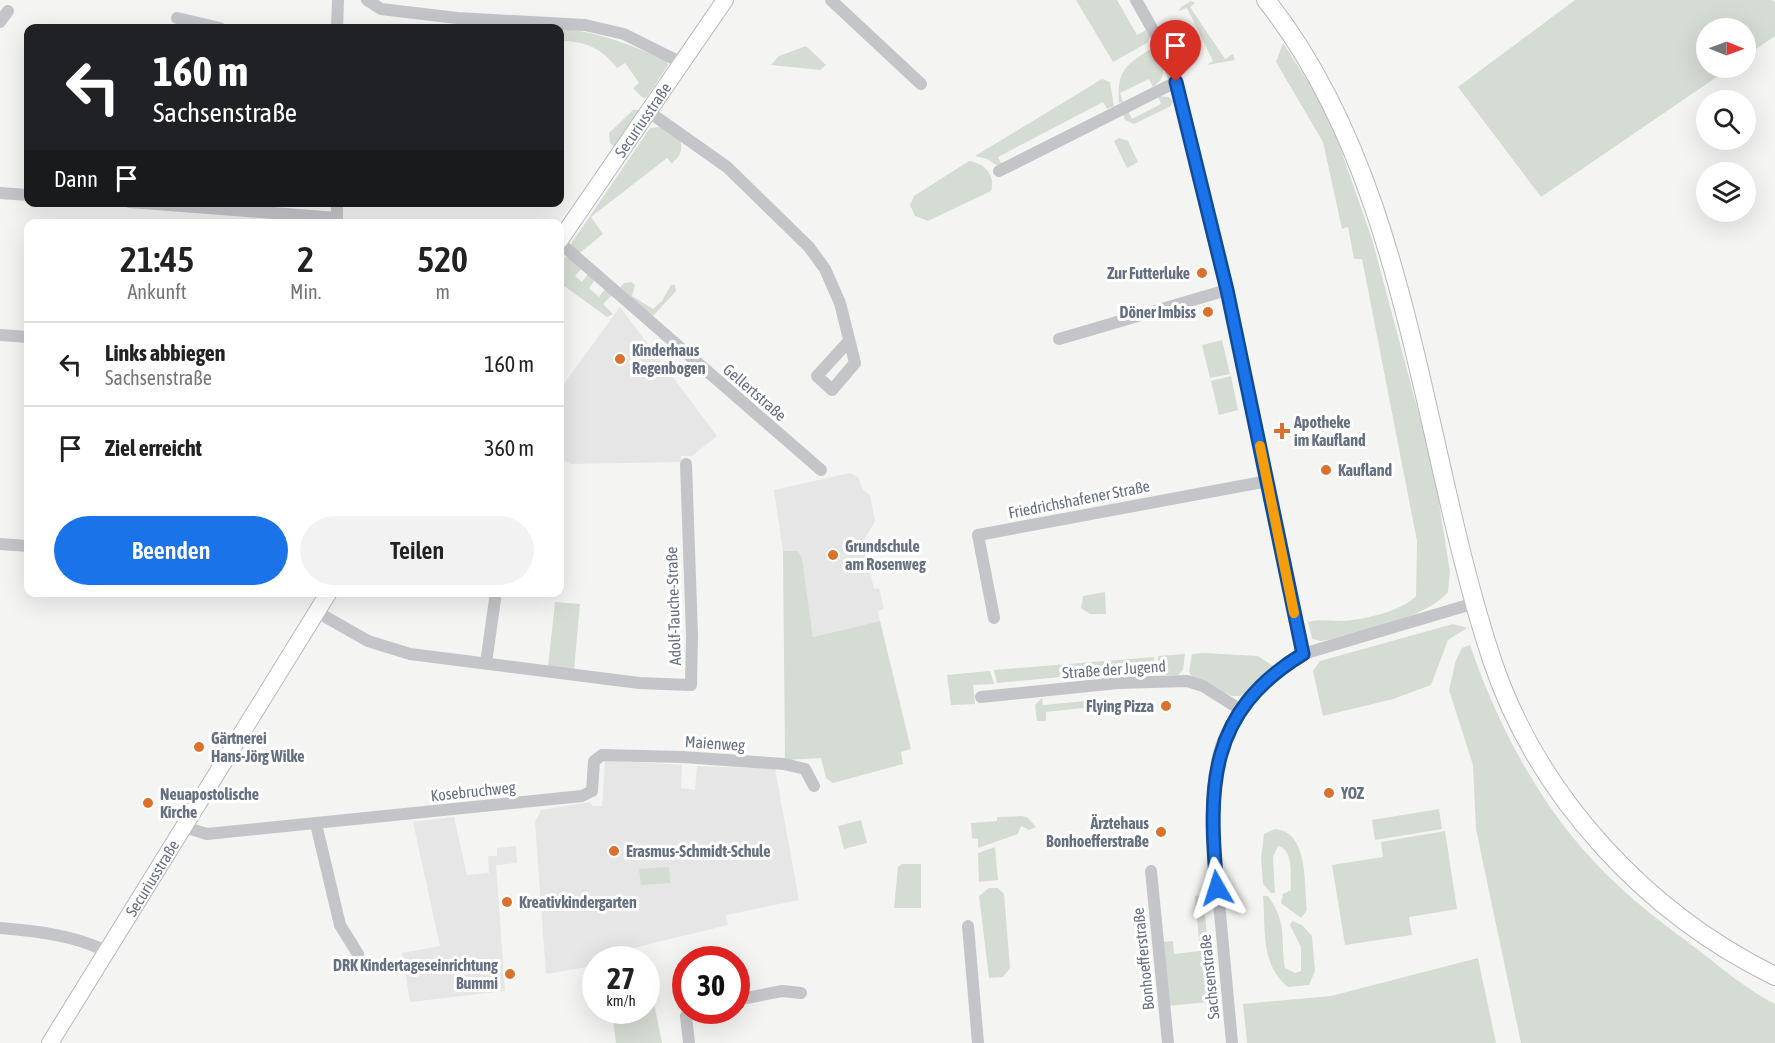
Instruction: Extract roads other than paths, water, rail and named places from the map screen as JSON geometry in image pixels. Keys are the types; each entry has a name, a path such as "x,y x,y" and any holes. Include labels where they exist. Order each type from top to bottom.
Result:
{"main road":[{"path":"1266,0 1297,43 1331,102 1365,183 1389,257 1475,603 1493,661 1513,710 1537,758 1581,820 1633,877 1668,907 1723,947 1775,976"}],"street":[{"path":"337,24 338,0"},
{"path":"367,0 381,9 457,18 551,21 595,27 624,34 682,63"},
{"name":"Securiusstraße","path":"564,236 725,0"},
{"path":"831,0 921,84"},
{"path":"1136,0 1158,39 1176,82 1227,290 1303,654"},
{"path":"0,22 8,11"},
{"path":"177,18 203,24"},
{"path":"999,171 1176,82"},
{"path":"650,112 727,167 809,247 825,269 840,303 849,341"},
{"path":"0,193 24,195"},
{"path":"184,207 315,219"},
{"name":"Gellertstraße","path":"564,245 821,470"},
{"path":"1059,339 1227,290"},
{"path":"0,335 24,337"},
{"name":"Adolf-Tauche-Straße","path":"316,612 368,641 410,654 639,683 691,685 692,634 686,464"},
{"name":"Friedrichshafener Straße","path":"994,618 978,535 1268,481"},
{"path":"0,544 24,546"},
{"name":"Securiusstraße","path":"50,1043 326,597"},
{"path":"486,663 495,597"},
{"name":"Sachsenstraße","path":"1232,1043 1213,845 1212,795 1220,751 1241,710 1281,668 1303,654 1475,603"},
{"name":"Straße der Jugend","path":"981,697 1118,683 1187,681 1203,686 1241,710"},
{"name":"Kosebruchweg","path":"184,827 207,834 582,796 592,791 594,761 602,755"},
{"name":"Maienweg","path":"602,755 682,757 784,764 805,769 814,786"},
{"path":"316,824 340,924 358,954"},
{"name":"Bonhoefferstraße","path":"1151,871 1168,1043"},
{"path":"968,927 978,1043"},
{"path":"0,928 33,930 66,937 106,951"},
{"path":"750,997 782,991 801,993"},
{"path":"687,1024 689,1043"}],"place":[{"name":"Zur Futterluke","path":"1202,273"},
{"name":"Döner Imbiss","path":"1208,312"},
{"name":"Kinderhaus Regenbogen","path":"620,359"},
{"name":"Apotheke im Kaufland","path":"1282,431"},
{"name":"Kaufland","path":"1326,470"},
{"name":"Grundschule am Rosenweg","path":"833,555"},
{"name":"Flying Pizza","path":"1166,706"},
{"name":"Gärtnerei Hans-Jörg Wilke","path":"199,747"},
{"name":"YOZ","path":"1329,793"},
{"name":"Neuapostolische Kirche","path":"148,803"},
{"name":"Ärztehaus Bonhoefferstraße","path":"1161,832"},
{"name":"Erasmus-Schmidt-Schule","path":"614,851"},
{"name":"Kreativkindergarten","path":"507,902"},
{"name":"DRK Kindertageseinrichtung Bummi","path":"510,974"}]}
